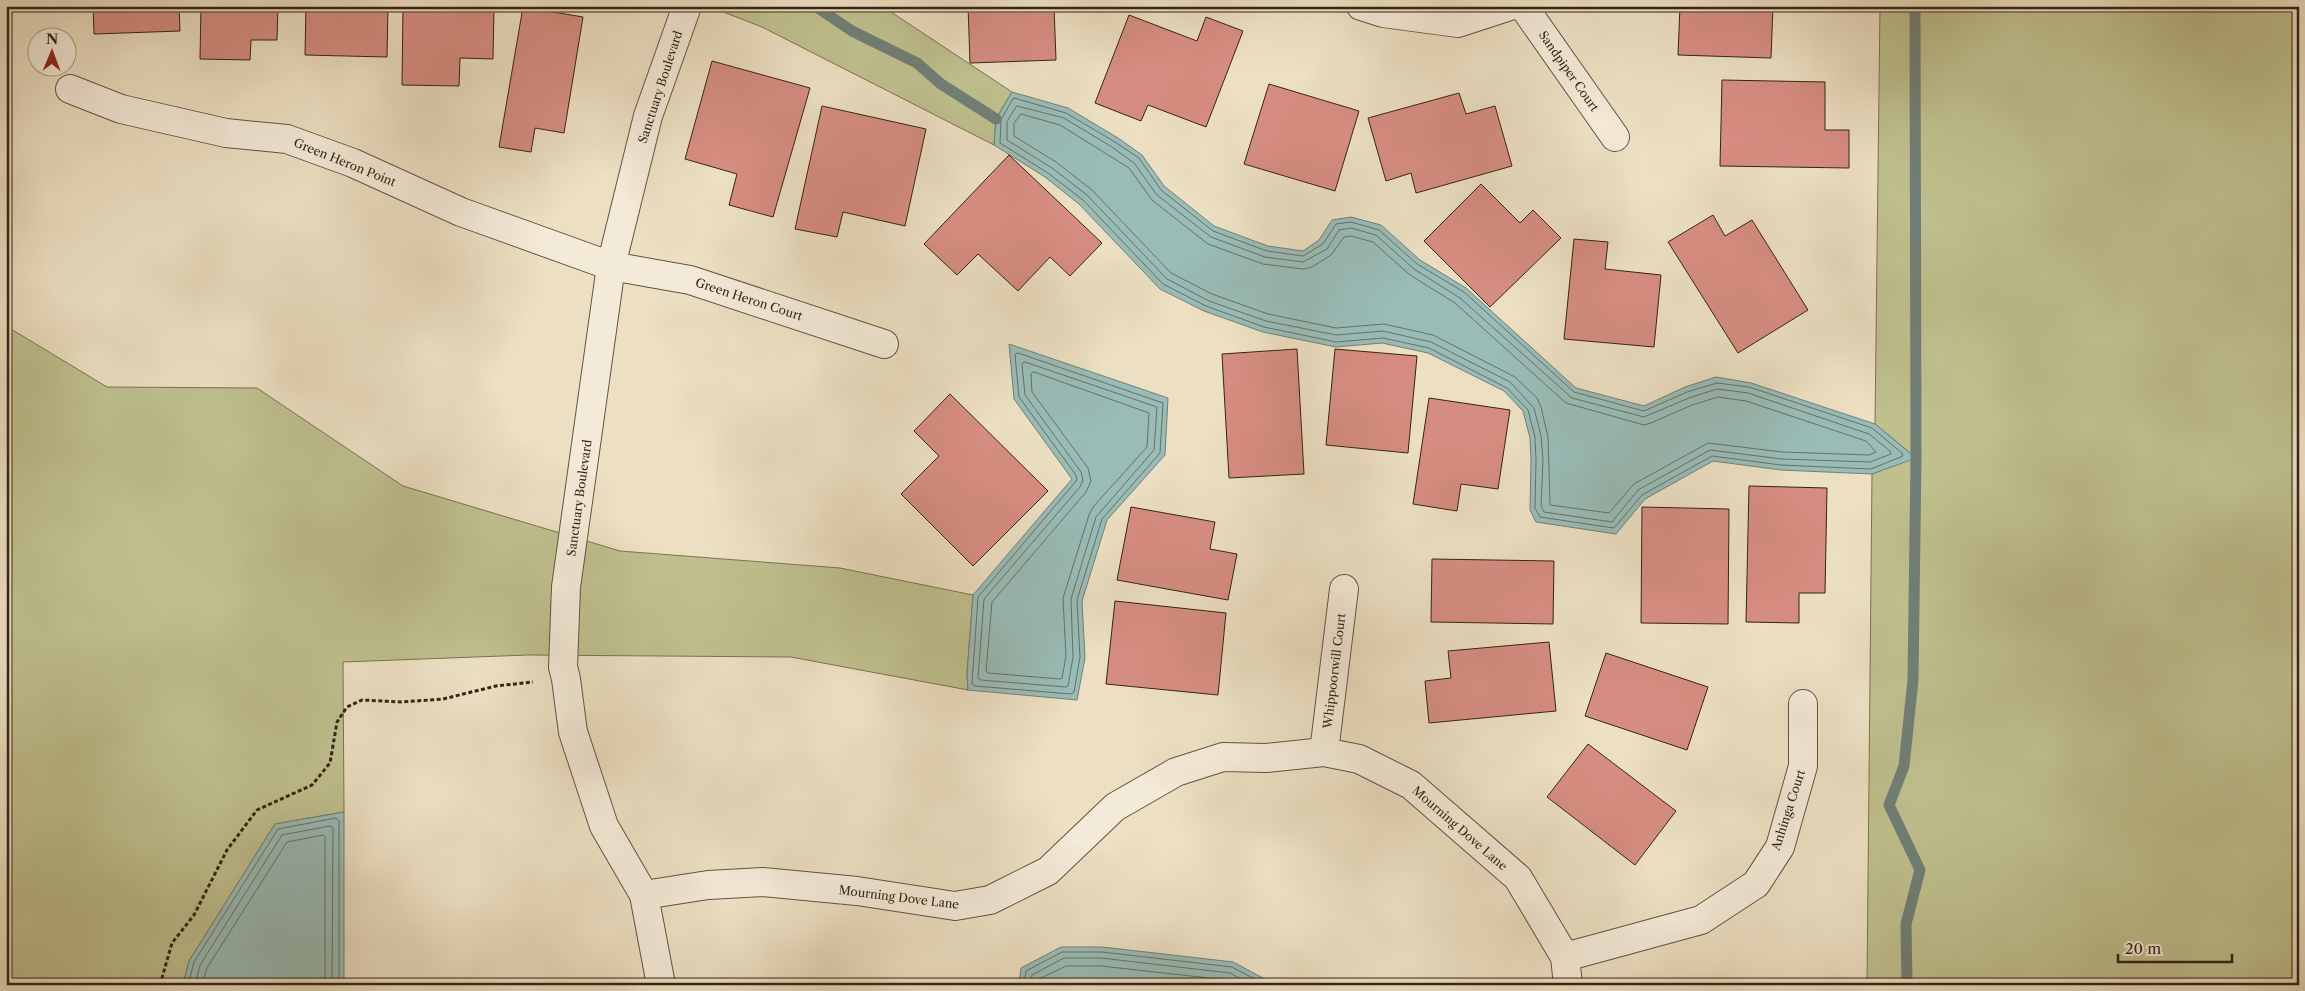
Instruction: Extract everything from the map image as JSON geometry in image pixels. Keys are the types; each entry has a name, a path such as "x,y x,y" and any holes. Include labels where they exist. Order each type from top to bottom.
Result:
{"street":[{"path":"1361,6 1383,14 1458,23 1510,6"},
{"name":"Sandpiper Court","path":"1523,6 1615,136"},
{"name":"Sanctuary Boulevard","path":"661,985 644,895 604,826 573,732 565,673 566,587 612,266 648,116 687,8"},
{"name":"Green Heron Point","path":"70,89 122,109 226,132 287,139 354,163 461,212 612,266"},
{"name":"Green Heron Court","path":"612,266 690,280 884,344"},
{"name":"Whippoorwill Court","path":"1324,752 1344,589"},
{"name":"Anhinga Court","path":"1565,957 1701,920 1756,884 1780,847 1803,766 1803,704"},
{"name":"Mourning Dove Lane","path":"644,895 708,885 763,882 856,892 955,906 990,900 1048,871 1115,807 1176,772 1223,757 1266,758 1324,752 1359,758 1411,785 1518,878 1565,957 1568,985"}],"path":[{"path":"160,985 172,943 194,915 227,850 257,810 312,785 330,763 337,722 347,707 362,700 402,702 443,700 496,686 565,673"}],"green space":[{"path":"708,6 882,6 1012,92 996,119 994,145 762,27"},
{"path":"1880,6 2299,6 2299,985 1867,985 1872,474 1915,457 1875,424"},
{"path":"6,326 107,387 257,388 403,486 620,551 840,568 973,595 967,673 968,690 791,657 528,655 343,662 344,812 275,824 189,961 183,985 6,985"}],"water":[{"path":"1012,92 1068,108 1118,138 1142,155 1164,186 1214,226 1268,246 1303,251 1319,240 1332,220 1351,217 1381,225 1420,260 1466,288 1576,388 1644,406 1685,387 1716,377 1751,383 1875,424 1916,458 1872,474 1781,470 1713,461 1645,499 1616,534 1536,522 1530,510 1530,438 1523,411 1504,391 1428,353 1382,343 1336,347 1263,332 1204,311 1160,289 1079,204 1045,177 994,145 996,119"},
{"path":"1009,344 1168,398 1165,455 1107,520 1082,601 1085,658 1077,700 968,690 967,673 973,595 1072,479 1014,399"},
{"path":"344,812 344,985 183,985 189,961 275,824"},
{"path":"1061,947 1102,947 1233,962 1276,985 1019,985 1021,968"}],"building":[{"path":"93,6 179,6 180,31 94,34"},
{"path":"201,6 278,6 277,40 251,40 250,60 200,59"},
{"path":"306,6 388,6 387,57 305,55"},
{"path":"403,6 494,6 493,59 460,58 459,86 402,85"},
{"path":"968,6 1054,6 1056,60 970,63"},
{"path":"1680,6 1773,6 1771,58 1678,55"},
{"path":"523,7 583,17 564,133 535,128 531,152 499,147"},
{"path":"1129,15 1197,41 1206,17 1243,31 1206,127 1148,105 1141,121 1095,103"},
{"path":"712,61 810,88 773,217 729,205 737,174 685,159"},
{"path":"1722,80 1825,82 1825,130 1849,130 1849,168 1720,166"},
{"path":"1269,84 1359,111 1335,191 1244,164"},
{"path":"1459,93 1466,114 1495,106 1512,166 1416,193 1411,173 1386,181 1368,118"},
{"path":"822,106 926,129 905,226 843,212 837,237 795,229"},
{"path":"1009,155 1102,243 1070,276 1050,257 1018,291 978,254 957,275 924,244"},
{"path":"1481,184 1520,223 1533,210 1561,238 1490,307 1424,241"},
{"path":"1713,215 1725,236 1752,220 1808,310 1738,353 1668,242"},
{"path":"1574,239 1608,242 1605,269 1661,275 1654,347 1564,339"},
{"path":"1297,349 1304,474 1229,478 1222,354"},
{"path":"1335,349 1417,356 1408,453 1326,445"},
{"path":"950,394 1048,491 973,566 901,494 939,456 914,431"},
{"path":"1429,398 1510,410 1498,489 1461,484 1457,511 1413,504"},
{"path":"1749,486 1827,488 1825,593 1799,593 1799,623 1746,622"},
{"path":"1131,507 1215,522 1210,549 1237,554 1228,600 1117,580"},
{"path":"1642,507 1729,509 1728,624 1641,623"},
{"path":"1432,559 1554,561 1553,624 1431,622"},
{"path":"1115,601 1226,613 1218,695 1106,684"},
{"path":"1549,642 1556,711 1429,723 1425,681 1451,678 1448,651"},
{"path":"1606,653 1708,687 1687,750 1585,716"},
{"path":"1588,744 1676,811 1635,865 1547,797"}],"waterway":[{"path":"815,6 852,31 917,63 941,84 996,119"},
{"path":"1907,985 1906,924 1920,870 1889,805 1904,766 1913,680 1916,458 1915,6"}]}
